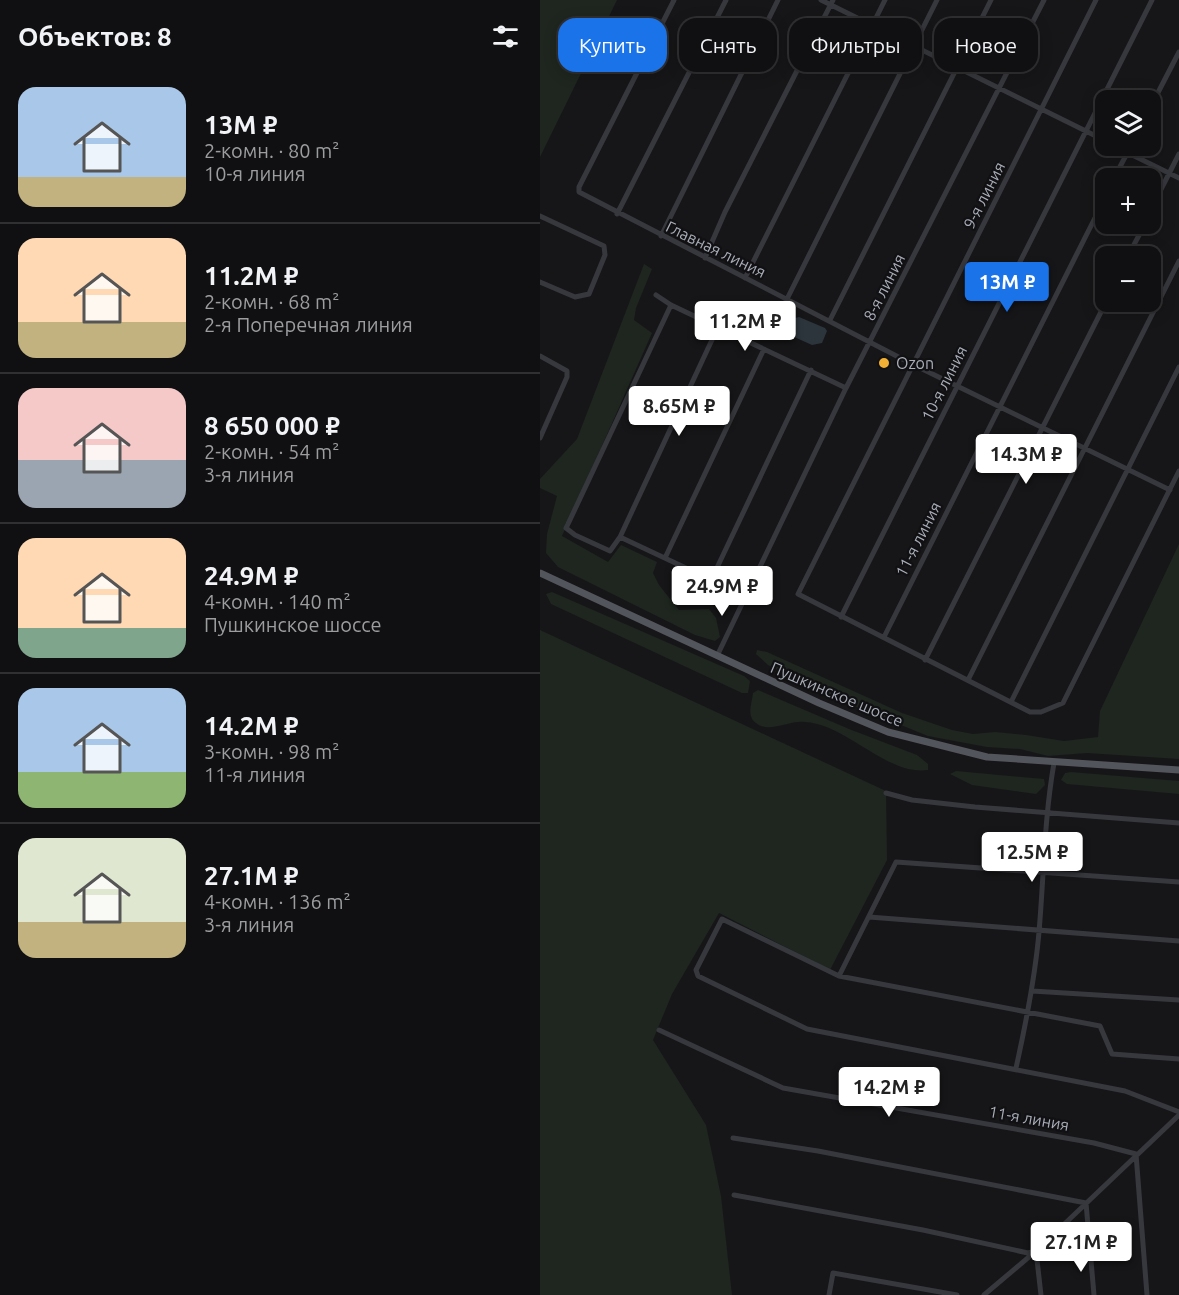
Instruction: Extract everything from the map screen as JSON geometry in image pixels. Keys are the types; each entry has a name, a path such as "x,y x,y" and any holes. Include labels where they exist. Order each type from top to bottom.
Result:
{"main road":[{"name":"Пушкинское шоссе","path":"540,573 717,656 888,732 987,757 1179,770"}],"street":[{"name":"Главная линия","path":"674,0 579,187 579,192 617,214 830,320 914,365 1087,447 1170,490"},
{"path":"617,214 726,0"},
{"path":"661,236 778,0"},
{"path":"821,0 831,2 860,18"},
{"path":"876,18 885,0"},
{"path":"922,31 937,0"},
{"path":"982,18 991,0"},
{"name":"8-я линия","path":"717,656 846,388 1044,0"},
{"name":"9-я линия","path":"841,617 798,594 1096,0"},
{"name":"10-я линия","path":"841,617 1152,0"},
{"path":"705,258 735,192 831,2"},
{"path":"1159,90 1179,52"},
{"path":"745,278 848,72"},
{"path":"788,299 902,72"},
{"path":"830,320 954,72"},
{"path":"967,72 1095,136"},
{"path":"1161,191 1179,154"},
{"path":"1136,156 1179,178"},
{"path":"540,216 604,246 605,255 589,294 574,297 540,282"},
{"name":"11-я линия","path":"884,637 1095,218"},
{"path":"968,680 1179,261"},
{"path":"656,295 671,305 846,388"},
{"path":"671,305 566,528 569,532 610,551 620,537 718,327"},
{"path":"922,659 1101,312"},
{"path":"665,558 764,349"},
{"path":"540,356 567,371 567,377 540,438"},
{"path":"1011,702 1179,368"},
{"path":"620,537 703,576 714,574 811,370"},
{"path":"841,617 1030,712 1041,712 1057,706 1063,703 1179,471"},
{"path":"1017,1068 1032,991 1039,932 1046,812 1054,763"},
{"path":"886,793 943,804 1179,823"},
{"path":"839,976 896,862 1179,882"},
{"path":"869,917 1039,932 1179,941"},
{"path":"986,1294 1037,1253 1179,1113 1125,1091 1017,1068 807,1029 698,976 696,970 699,961 722,919 839,976 1100,1026 1112,1054 1179,1059"},
{"path":"1032,991 1179,1000"},
{"name":"11-я линия","path":"659,1030 783,1088 1094,1143 1136,1154"},
{"path":"733,1137 830,1153 1086,1203"},
{"path":"1136,1154 1147,1295"},
{"path":"734,1195 1037,1253"},
{"path":"1086,1203 1094,1295"},
{"path":"1037,1253 1041,1295"},
{"path":"829,1295 833,1273 957,1295"}],"shaded area":[{"path":"540,0 617,0 608,18 558,18 558,72 582,72 540,157"},
{"path":"644,264 652,269 636,308 634,320 652,333 562,536 608,562 621,545 657,562 653,573 659,585 679,610 709,609 716,618 720,637 715,641 695,635 558,567 546,553 547,534 557,496 540,488 540,479 577,439"},
{"path":"799,317 825,328 827,331 822,343 812,345 792,336 790,329 795,318"},
{"path":"1179,544 1179,759 1087,753 1048,756 1020,749 987,747 928,736 815,690 768,665 756,654 757,650 767,652 902,713 952,730 973,734 995,732 1026,735 1064,741 1098,737 1100,711"},
{"path":"552,592 744,676 750,681 748,693 742,693 551,604 546,594"},
{"path":"540,630 886,791 887,860 830,970 719,913 672,994 653,1040 706,1125 721,1196 732,1295 540,1295"},
{"path":"758,690 917,755 928,764 928,770 913,770 897,765 836,731 820,725 799,722 773,727 761,726 753,720 750,713 753,693"},
{"path":"956,771 1044,779 1045,785 1036,794 972,785 950,774"},
{"path":"1065,773 1179,781 1179,794 1067,784 1061,780"}],"place":[{"name":"Ozon","path":"884,363"}]}
